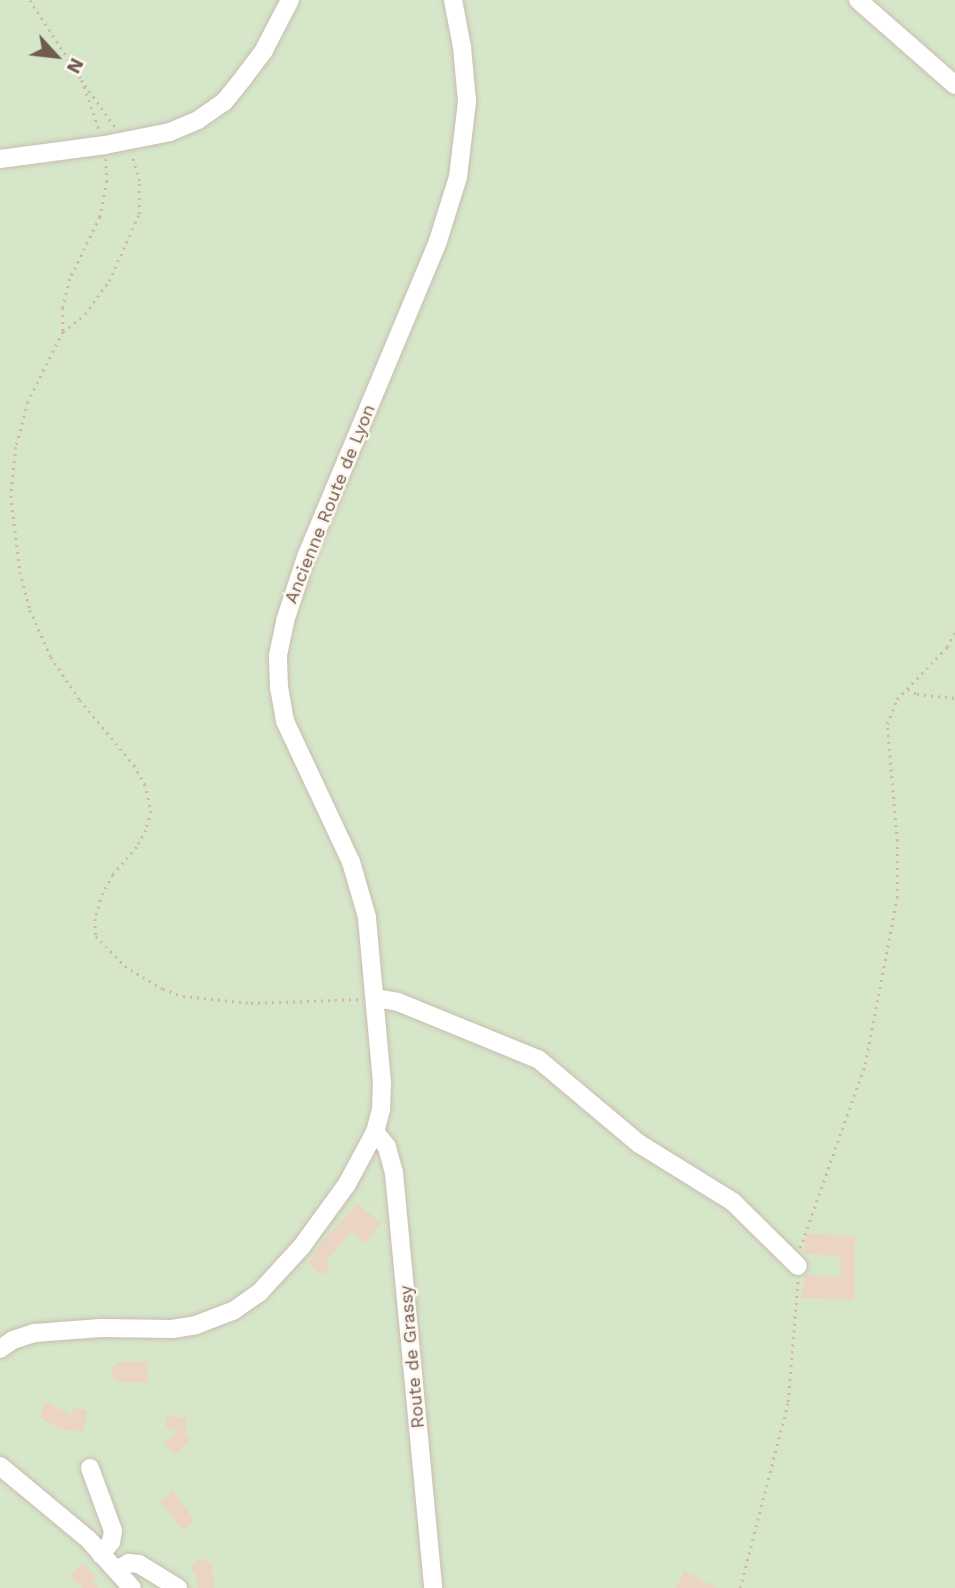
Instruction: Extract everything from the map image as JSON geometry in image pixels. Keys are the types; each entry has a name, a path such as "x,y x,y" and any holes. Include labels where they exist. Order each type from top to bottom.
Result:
{"street":[{"path":"0,159 105,145 170,132 198,120 224,102 264,50 290,0"},
{"name":"Ancienne Route de Lyon","path":"0,1349 12,1340 35,1333 88,1328 172,1329 196,1325 233,1311 260,1293 302,1246 347,1185 375,1132 381,1110 382,1083 376,998 361,890 285,721 279,687 278,655 285,621 306,557 438,241 456,188 463,151 467,101 462,47 453,0"},
{"path":"858,0 955,85"},
{"path":"376,998 398,1002 538,1059 638,1143 733,1202 798,1266"},
{"name":"Route de Grassy","path":"375,1132 387,1147 394,1173 433,1588"},
{"path":"0,1466 68,1521 132,1588"},
{"path":"90,1468 113,1531 111,1542 101,1554"},
{"path":"116,1570 129,1563 139,1564 178,1588"}],"path":[{"path":"30,0 125,141 139,181 139,214 109,281 85,314 63,332 28,402 16,447 11,496 20,572 30,610 51,657 80,700 134,765 145,784 151,811 146,830 137,847 113,875 103,893 95,919 96,936 125,966 163,989 183,996 251,1003 376,998"},
{"path":"63,332 63,307 70,279 82,248 100,216 107,181 105,145 82,80"},
{"path":"740,1588 788,1402 802,1238 836,1154 865,1064 873,1010 897,898 897,841 887,724 897,699 947,647 955,632"},
{"path":"908,689 917,694 955,698"}],"green space":[{"path":"0,0 955,0 955,1588 0,1588"}],"building":[{"path":"357,1203 381,1223 365,1243 351,1231 326,1262 330,1266 322,1275 308,1263 316,1254 314,1252"},
{"path":"805,1234 855,1236 854,1300 801,1298 805,1275 840,1277 841,1256 804,1254"},
{"path":"117,1362 147,1362 148,1382 117,1383 117,1379 112,1379 112,1366 117,1366"},
{"path":"46,1402 72,1415 73,1408 87,1410 84,1432 61,1429 39,1417"},
{"path":"167,1416 187,1418 185,1435 189,1436 188,1443 175,1454 164,1442 179,1430 165,1428"},
{"path":"173,1491 195,1521 182,1530 160,1500"},
{"path":"198,1560 206,1560 212,1565 214,1588 197,1588 196,1573 191,1568"},
{"path":"83,1563 97,1577 92,1581 98,1588 82,1588 70,1575"},
{"path":"684,1571 717,1588 676,1588"}]}
